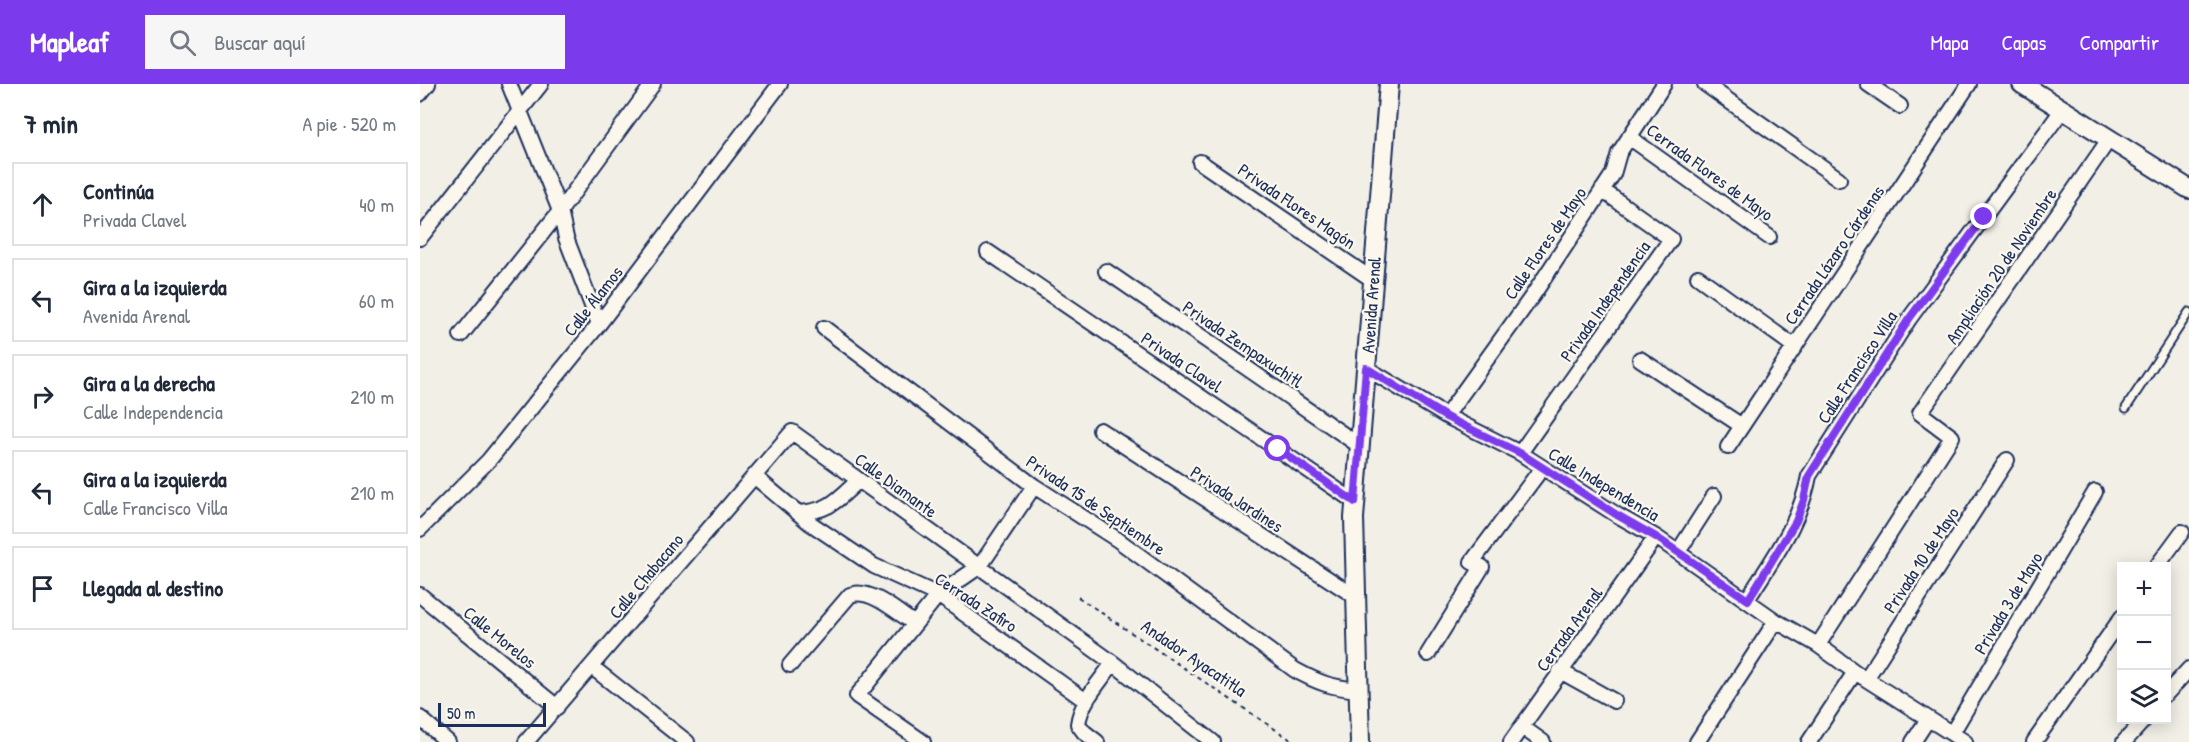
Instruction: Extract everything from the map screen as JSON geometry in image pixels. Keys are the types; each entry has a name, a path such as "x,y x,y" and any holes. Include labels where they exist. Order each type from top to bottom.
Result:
{"main road":[{"name":"Avenida Arenal","path":"1360,742 1354,518 1389,84"},
{"path":"2022,84 2189,189"}],"street":[{"path":"420,94 428,84"},
{"path":"509,84 560,211 566,238 599,324"},
{"path":"420,238 541,84"},
{"path":"461,335 560,211 653,84"},
{"name":"Calle Álamos","path":"420,530 489,460 599,324 780,84"},
{"name":"Calle Flores de Mayo","path":"1446,417 1533,295 1613,174 1620,153 1629,137 1664,84"},
{"path":"1705,84 1839,179"},
{"path":"1868,84 1900,106"},
{"name":"Cerrada Lázaro Cárdenas","path":"1728,447 1969,84"},
{"name":"Calle Francisco Villa","path":"1748,600 1796,521 1804,500 1809,476 1903,328 2063,109"},
{"name":"Cerrada Flores de Mayo","path":"1629,137 1769,237"},
{"name":"Ampliación 20 de Noviembre","path":"1818,645 1952,437 1920,413 2110,138"},
{"name":"Privada Flores Magón","path":"1200,162 1373,280"},
{"name":"Privada Independencia","path":"1520,453 1671,239 1602,190"},
{"name":"Privada Clavel","path":"988,252 1355,502"},
{"name":"Privada Zempaxuchitl","path":"1106,272 1360,446"},
{"path":"1698,277 1795,347"},
{"name":"Privada 15 de Septiembre","path":"824,328 1034,486 1118,540 1295,670 1332,687 1358,690"},
{"path":"1640,359 1742,426"},
{"name":"Calle Independencia","path":"1366,368 1446,417 1520,453 1656,537 1776,621 1818,645 1861,676 1965,742"},
{"name":"Privada Jardines","path":"1100,430 1356,597"},
{"name":"Calle Chabacano","path":"526,742 792,432"},
{"name":"Calle Diamante","path":"792,432 1113,663 1213,742"},
{"name":"Privada 10 de Mayo","path":"1809,742 1861,676 2007,460"},
{"path":"1428,654 1482,567 1472,562 1542,468"},
{"name":"Cerrada Zafiro","path":"754,476 810,523 873,566 938,595 1086,701"},
{"path":"798,513 816,512 827,508 859,480"},
{"path":"923,742 857,696 938,595 980,566 1034,486"},
{"name":"Privada 3 de Mayo","path":"1952,733 2095,492"},
{"path":"1678,552 1714,496"},
{"path":"2161,562 2182,532"},
{"name":"Cerrada Arenal","path":"1511,742 1656,537"},
{"path":"790,665 850,595 858,592 869,594 915,624"},
{"name":"Calle Morelos","path":"420,595 557,707"},
{"path":"1696,742 1776,621"},
{"path":"2034,742 2117,623"},
{"path":"1097,742 1078,724 1079,715 1086,701 1113,663"},
{"path":"592,667 687,742"},
{"path":"2171,689 2189,669"},
{"path":"1560,671 1614,701"},
{"path":"420,718 448,742"},
{"path":"1913,742 1928,719"},
{"path":"2124,742 2140,724"},
{"path":"1522,727 1544,742"}],"lane":[{"path":"2126,408 2189,312"}],"path":[{"name":"Andador Ayacatitla","path":"1078,597 1294,742"}],"route":[{"path":"1278,449 1355,502 1366,368 1446,417 1520,453 1656,537 1748,600 1796,521 1804,500 1809,476 1909,319 1984,217"}]}
